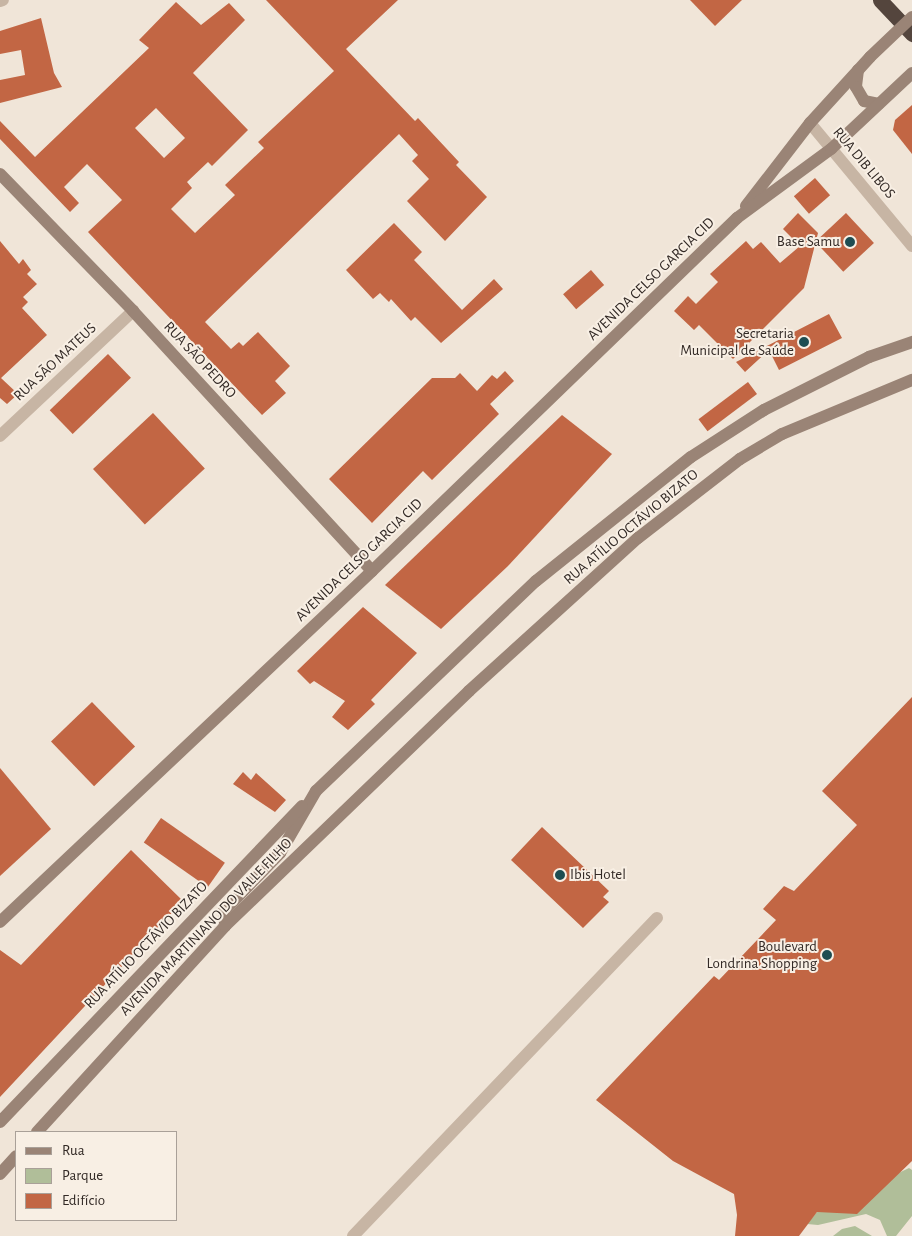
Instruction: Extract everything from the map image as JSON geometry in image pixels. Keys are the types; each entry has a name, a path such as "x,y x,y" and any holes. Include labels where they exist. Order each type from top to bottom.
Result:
{"highway":[{"path":"880,0 912,34"}],"street":[{"name":"AVENIDA CELSO GARCIA CID","path":"738,218 810,123 870,57 912,17"},
{"path":"858,70 856,86 864,101 879,104"},
{"name":"AVENIDA CELSO GARCIA CID","path":"0,922 372,571 738,218 831,149 912,73"},
{"name":"RUA DIB LIBOS","path":"810,123 912,246"},
{"name":"RUA SÃO PEDRO","path":"0,174 132,311 372,571"},
{"name":"RUA SÃO MATEUS","path":"0,436 132,311"},
{"path":"226,926 224,911 280,853 316,792 536,581 691,457 764,410 869,357 912,342"},
{"name":"RUA ATÍLIO OCTÁVIO BIZATO","path":"406,753 469,691 638,538 740,460 782,434 912,380"},
{"name":"AVENIDA MARTINIANO DO VALLE FILHO","path":"38,1131 226,926 406,753"},
{"name":"RUA ATÍLIO OCTÁVIO BIZATO","path":"0,1122 316,792"},
{"path":"353,1236 657,918"},
{"path":"0,1174 15,1157"}],"green space":[{"path":"909,1168 912,1170 912,1216 896,1236 887,1236 880,1220 866,1214 818,1225 807,1224 817,1212"},
{"path":"855,1226 872,1236 833,1236 842,1229"}],"building":[{"path":"266,0 398,0 346,49 415,121 418,118 459,162 456,165 487,197 445,241 407,201 429,179 412,161 418,155 399,134 205,322 231,349 239,342 243,346 258,332 290,366 275,381 286,393 262,415 88,232 122,200 87,164 64,187 79,203 70,212 0,139 0,121 35,157 149,48 139,40 176,2 201,25 229,3 245,20 193,73 248,130 212,166 208,162 187,182 192,188 171,209 195,233 235,195 225,185 264,148 258,142 334,71","holes":["156,108 185,138 164,158 135,128"]},
{"path":"690,0 742,0 715,26"},
{"path":"41,18 54,73 62,87 0,103 0,80 25,75 21,50 0,54 0,31"},
{"path":"912,105 912,154 893,130 895,120"},
{"path":"815,178 830,195 809,214 794,196"},
{"path":"798,213 818,233 804,288 733,359 699,325 694,330 674,311 688,296 696,304 718,282 710,274 746,241 753,249 761,242 780,263 800,246 783,229"},
{"name":"Base Samu","path":"846,213 874,243 843,272 815,242"},
{"path":"394,223 422,252 414,260 462,310 494,279 503,289 441,343 415,317 411,321 391,299 389,302 380,293 373,299 346,270"},
{"path":"0,241 19,264 23,259 31,270 27,274 37,284 23,297 28,302 22,308 47,335 1,378 18,394 7,404 0,398"},
{"path":"591,270 604,285 576,309 563,294"},
{"name":"Secretaria Municipal de Saúde","path":"829,314 842,338 779,370 769,350 745,372 736,362"},
{"path":"108,354 131,378 73,434 50,410"},
{"path":"505,371 514,381 490,404 499,414 432,480 423,471 372,523 329,479 432,378 455,378 460,373 477,391 492,375 497,379"},
{"path":"748,382 757,394 708,431 698,419"},
{"path":"153,413 205,469 145,525 93,469"},
{"path":"562,415 612,454 508,566 441,629 385,585"},
{"path":"363,607 417,653 371,700 375,704 348,730 332,717 345,701 314,681 310,684 297,671"},
{"name":"Boulevard Londrina Shopping","path":"912,697 912,1161 857,1214 817,1212 799,1236 735,1236 737,1215 734,1194 673,1161 596,1100 714,976 719,980 776,920 763,909 784,886 794,891 857,825 822,791"},
{"path":"92,702 135,747 94,786 51,742"},
{"path":"0,768 51,829 0,876"},
{"path":"243,772 251,780 256,773 286,800 275,812 233,784"},
{"path":"161,818 225,863 208,887 144,843"},
{"name":"Ibis Hotel","path":"542,827 609,891 603,897 609,902 583,928 511,860"},
{"path":"131,850 183,901 0,1097 0,950 21,965"}],"place":[{"name":"Base Samu","path":"850,242"},
{"name":"Secretaria Municipal de Saúde","path":"804,342"},
{"name":"Ibis Hotel","path":"560,875"},
{"name":"Boulevard Londrina Shopping","path":"827,955"}]}
